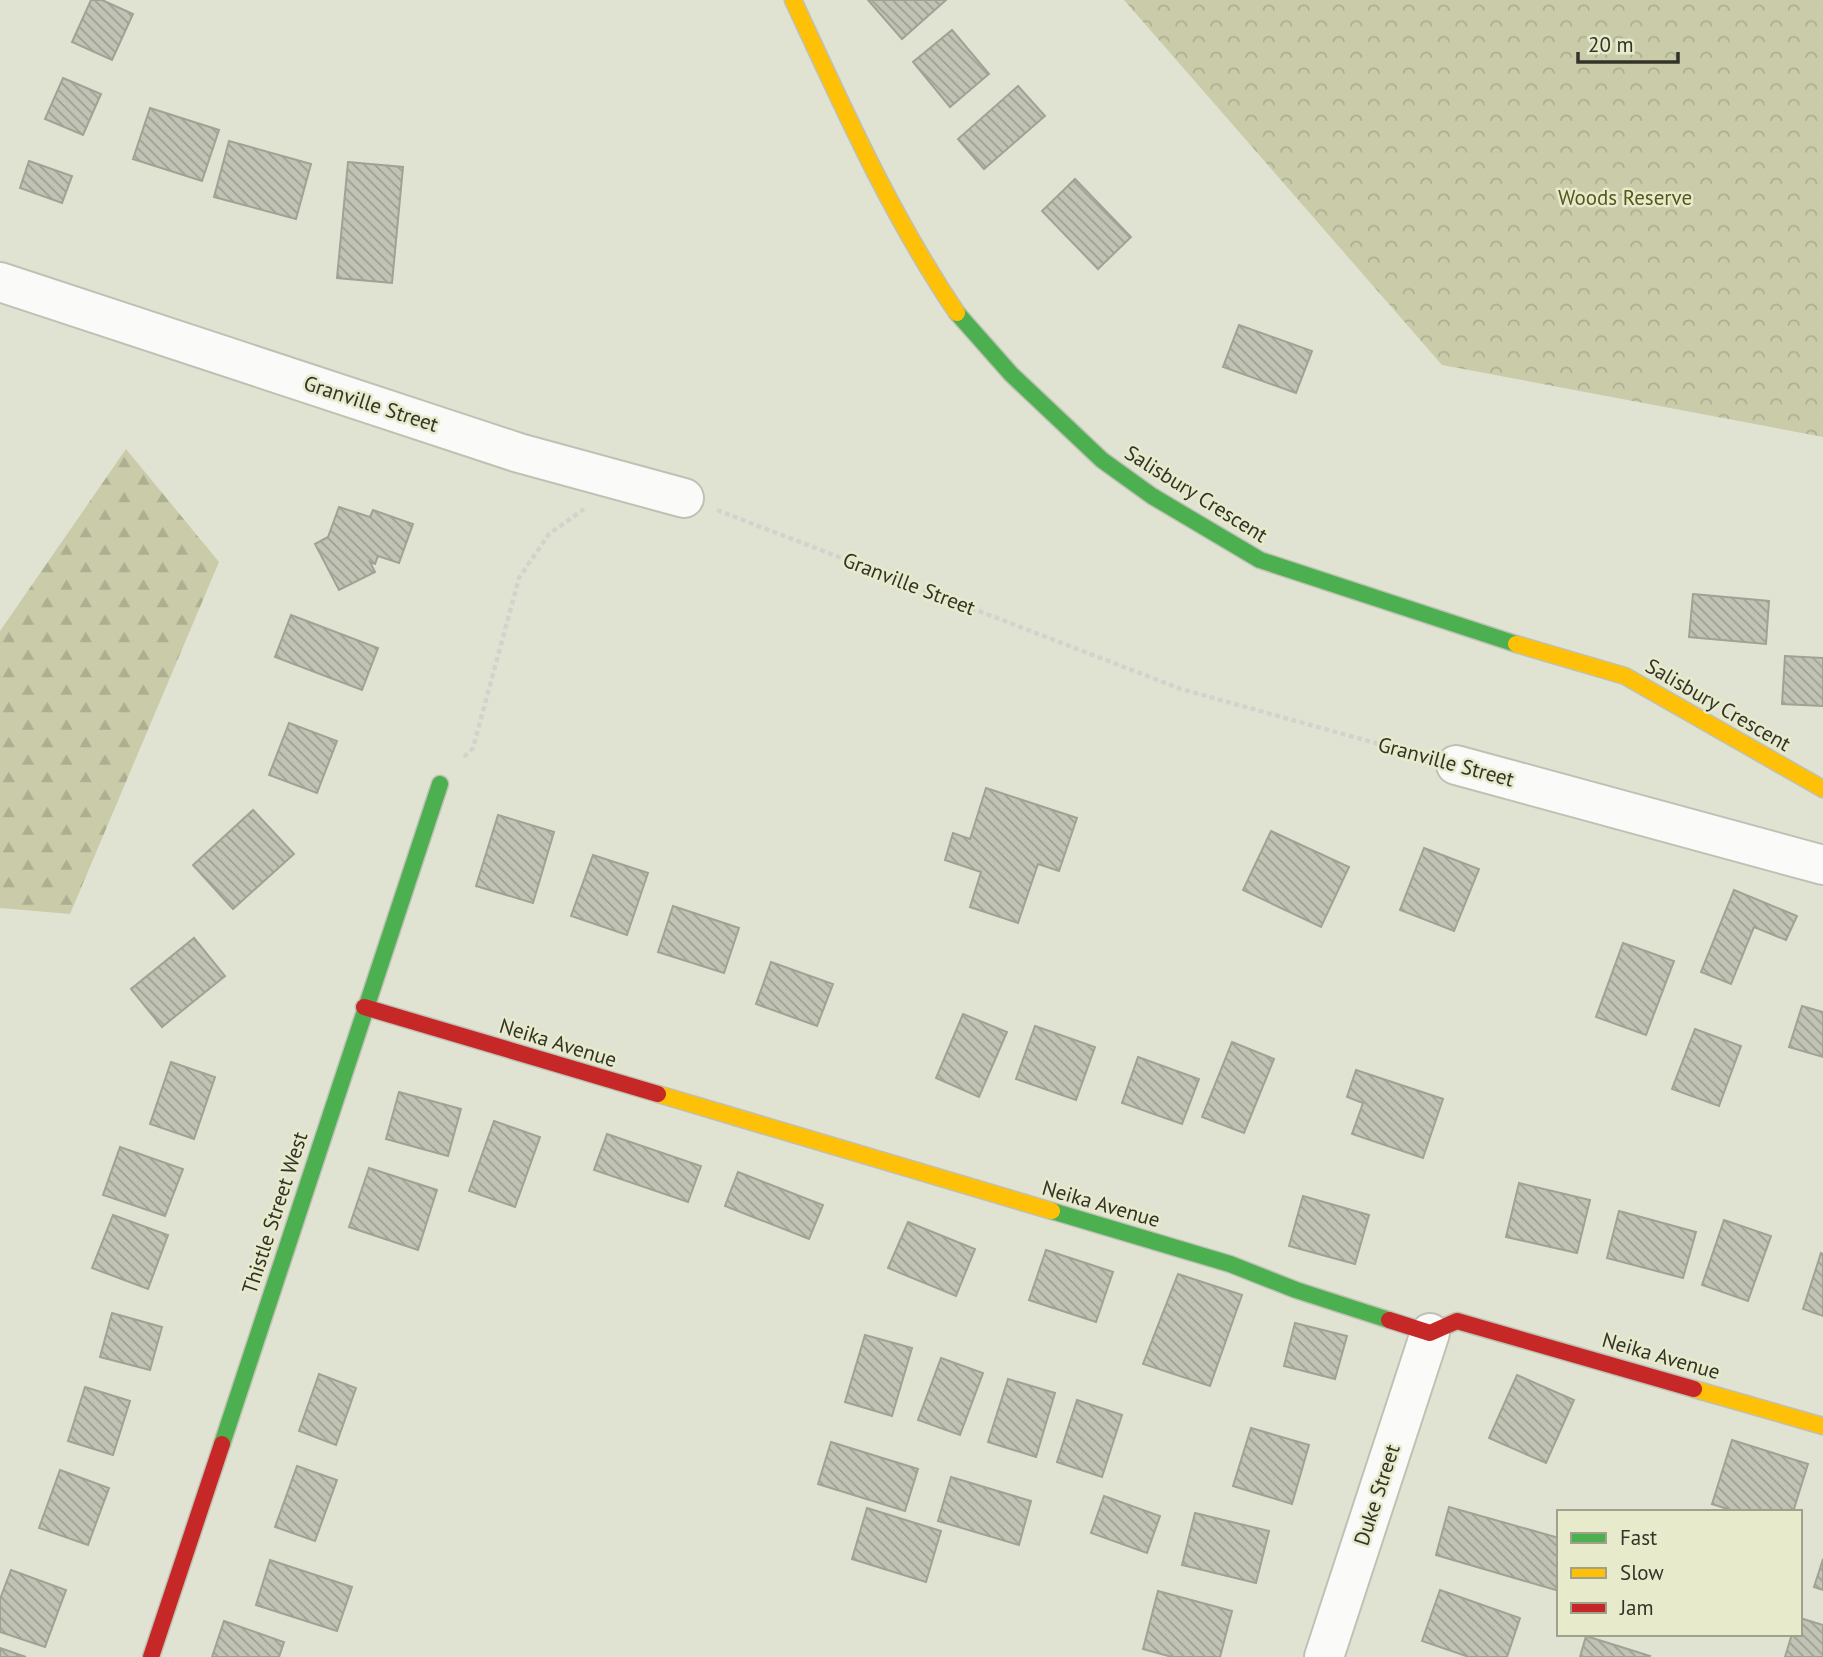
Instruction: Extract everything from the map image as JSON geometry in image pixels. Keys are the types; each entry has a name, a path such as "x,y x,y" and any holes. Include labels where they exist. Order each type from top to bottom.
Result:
{"street":[{"name":"Salisbury Crescent","path":"793,0 871,168 907,235 956,312 1011,374 1102,460 1152,496 1259,560 1462,628 1625,676 1823,789"},
{"name":"Granville Street","path":"0,282 519,453 684,498"},
{"name":"Granville Street","path":"1457,765 1823,865"},
{"name":"Thistle Street West","path":"151,1657 440,784"},
{"name":"Neika Avenue","path":"364,1007 1230,1264 1296,1290 1430,1334 1457,1321 1823,1426"},
{"name":"Duke Street","path":"1324,1657 1430,1334"}],"path":[{"path":"440,784 473,748 519,578 549,534 578,515 593,499 603,475"},
{"name":"Granville Street","path":"684,498 1181,689 1457,765"}],"green space":[{"name":"Woods Reserve","path":"1124,0 1823,0 1823,437 1442,365"},
{"path":"126,449 219,562 70,914 0,908 0,631"}],"building":[{"path":"91,0 102,0 133,14 112,60 72,42"},
{"path":"868,0 946,0 902,39"},
{"path":"952,30 989,74 950,107 913,62"},
{"path":"63,78 101,94 83,135 45,119"},
{"path":"1018,86 1045,116 984,169 958,139"},
{"path":"150,108 219,130 202,181 133,159"},
{"path":"229,141 311,164 296,219 214,197"},
{"path":"29,161 72,176 62,203 20,188"},
{"path":"348,162 403,167 392,283 337,278"},
{"path":"1075,179 1131,237 1098,269 1042,211"},
{"path":"1239,325 1312,351 1296,393 1223,367"},
{"path":"339,507 370,517 373,510 413,524 399,563 378,556 375,564 370,562 375,572 339,590 315,544 328,537"},
{"path":"1693,594 1769,601 1766,644 1689,637"},
{"path":"291,615 378,648 362,690 275,657"},
{"path":"1785,656 1823,658 1823,706 1782,704"},
{"path":"289,723 337,741 317,793 269,775"},
{"path":"986,788 1077,818 1059,871 1038,864 1018,923 970,907 981,872 945,860 953,833 970,839"},
{"path":"253,810 294,854 233,909 193,865"},
{"path":"498,815 554,832 533,903 476,886"},
{"path":"1271,831 1349,867 1321,927 1243,890"},
{"path":"1424,848 1479,869 1454,931 1400,910"},
{"path":"593,855 648,873 627,935 571,916"},
{"path":"1734,890 1797,916 1786,940 1754,927 1731,984 1701,972"},
{"path":"673,906 739,928 724,973 658,952"},
{"path":"194,938 225,976 162,1027 131,989"},
{"path":"1623,943 1674,961 1646,1035 1596,1017"},
{"path":"771,962 833,984 817,1026 756,1004"},
{"path":"1802,1006 1823,1012 1823,1057 1789,1047"},
{"path":"963,1014 1007,1032 979,1097 936,1078"},
{"path":"1035,1026 1095,1047 1076,1100 1016,1079"},
{"path":"1695,1029 1741,1046 1719,1106 1672,1089"},
{"path":"1232,1042 1274,1059 1244,1133 1202,1117"},
{"path":"1138,1057 1199,1079 1182,1124 1122,1103"},
{"path":"171,1062 215,1077 194,1139 150,1124"},
{"path":"1356,1070 1443,1099 1423,1158 1352,1134 1363,1103 1347,1097"},
{"path":"399,1092 461,1109 448,1156 386,1139"},
{"path":"494,1121 540,1137 515,1207 469,1191"},
{"path":"607,1134 701,1166 688,1202 594,1170"},
{"path":"120,1147 183,1169 165,1216 103,1195"},
{"path":"369,1168 437,1190 418,1250 349,1227"},
{"path":"738,1172 823,1205 809,1239 725,1206"},
{"path":"1519,1183 1590,1200 1577,1253 1506,1237"},
{"path":"1303,1196 1369,1215 1355,1264 1289,1246"},
{"path":"1619,1211 1696,1232 1683,1278 1607,1258"},
{"path":"113,1215 168,1235 148,1289 92,1268"},
{"path":"1724,1220 1771,1236 1748,1301 1702,1285"},
{"path":"908,1222 975,1249 956,1296 888,1268"},
{"path":"1046,1250 1113,1272 1096,1322 1029,1300"},
{"path":"1821,1253 1823,1254 1823,1316 1803,1309"},
{"path":"1178,1274 1242,1295 1210,1386 1143,1364"},
{"path":"112,1313 162,1327 150,1370 100,1357"},
{"path":"1295,1323 1347,1336 1335,1379 1284,1366"},
{"path":"865,1335 912,1348 892,1416 845,1402"},
{"path":"941,1358 983,1373 960,1435 918,1420"},
{"path":"319,1374 356,1388 336,1445 299,1431"},
{"path":"1517,1375 1574,1400 1546,1463 1489,1438"},
{"path":"1008,1379 1055,1393 1036,1457 988,1442"},
{"path":"85,1387 130,1401 113,1455 68,1441"},
{"path":"1077,1400 1122,1415 1102,1477 1057,1462"},
{"path":"1251,1428 1309,1445 1292,1504 1233,1486"},
{"path":"1732,1440 1808,1464 1794,1510 1731,1510 1712,1504"},
{"path":"831,1442 918,1469 905,1511 818,1484"},
{"path":"297,1466 337,1480 315,1541 275,1527"},
{"path":"60,1470 109,1488 88,1545 39,1528"},
{"path":"951,1477 1031,1501 1019,1545 938,1521"},
{"path":"1104,1496 1160,1516 1147,1553 1091,1533"},
{"path":"1449,1507 1557,1537 1557,1590 1436,1555"},
{"path":"867,1508 941,1531 926,1582 852,1559"},
{"path":"1195,1513 1269,1531 1256,1583 1182,1565"},
{"path":"1823,1559 1823,1590 1814,1587"},
{"path":"270,1560 352,1587 337,1631 256,1605"},
{"path":"11,1570 66,1590 45,1647 0,1632 0,1599"},
{"path":"1440,1590 1520,1618 1507,1657 1469,1657 1422,1641"},
{"path":"1158,1591 1232,1611 1220,1657 1172,1657 1143,1649"},
{"path":"1802,1619 1823,1625 1823,1657 1785,1657 1791,1636 1802,1636"},
{"path":"224,1621 284,1642 279,1657 212,1657"},
{"path":"1586,1636 1650,1656 1580,1657"},
{"path":"0,1648 26,1657 0,1657"}],"traffic: fast":[{"path":"957,313 1011,374 1102,460 1152,496 1260,560 1516,644"},
{"path":"222,1444 440,784"},
{"path":"1052,1211 1230,1264 1296,1290 1389,1320"}],"traffic: slow":[{"path":"793,0 889,199 957,313"},
{"path":"1516,644 1625,676 1823,789"},
{"path":"658,1094 1052,1211"},
{"path":"1694,1389 1823,1426"}],"traffic: jam":[{"path":"364,1007 658,1094"},
{"path":"1389,1320 1430,1333 1457,1321 1694,1389"},
{"path":"151,1657 222,1444"}]}
